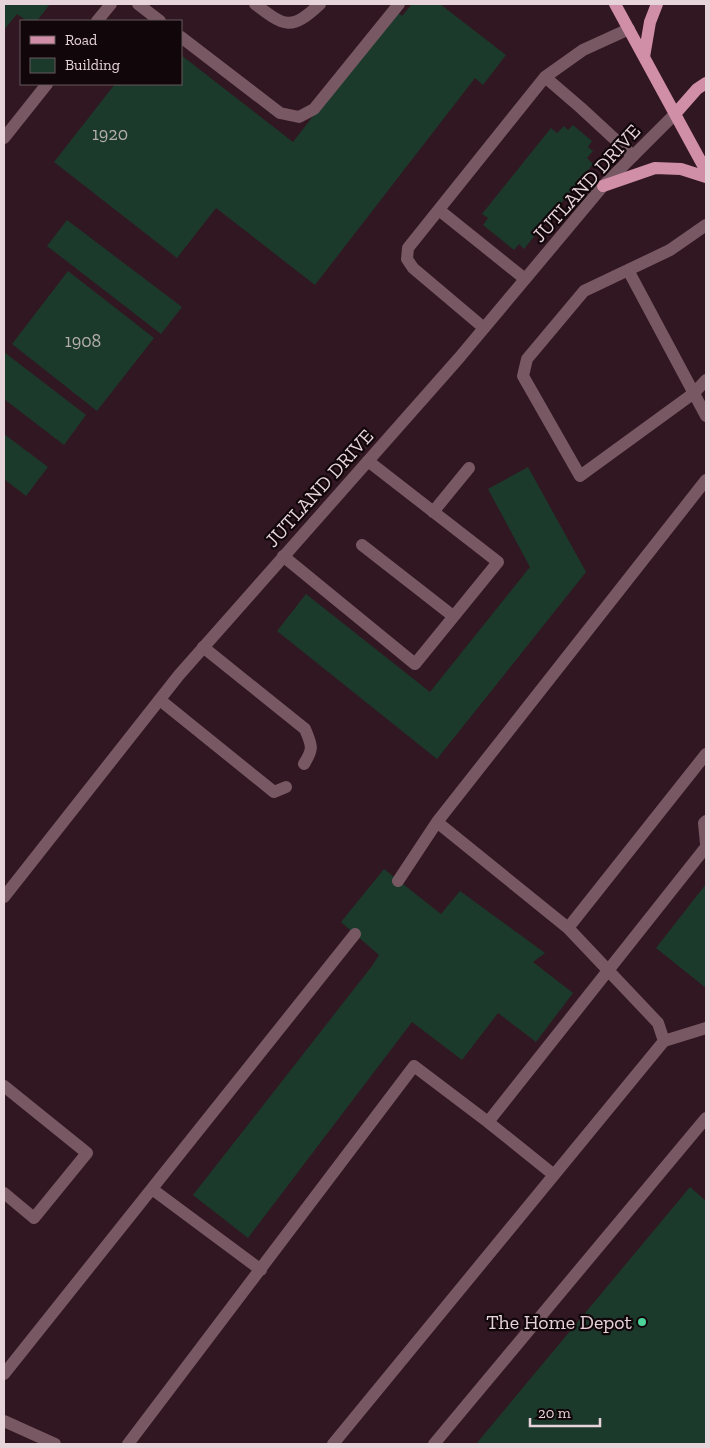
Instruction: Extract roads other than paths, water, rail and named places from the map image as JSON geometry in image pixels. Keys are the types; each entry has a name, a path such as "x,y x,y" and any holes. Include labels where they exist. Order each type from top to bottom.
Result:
{"main road":[{"path":"615,4 706,171"},
{"path":"644,56 650,22 657,4"},
{"path":"675,114 697,89 706,83"},
{"path":"603,186 656,168 682,169 706,177"}],"street":[{"path":"98,20 111,4"},
{"path":"138,4 159,20"},
{"path":"255,4 276,19 289,24 305,18 320,4"},
{"path":"182,38 280,113 298,117 314,109 399,4"},
{"path":"484,328 413,268 407,259 408,248 545,78 583,50 629,29"},
{"path":"545,78 633,156"},
{"path":"4,138 46,85"},
{"name":"JUTLAND DRIVE","path":"4,897 203,647 484,328 603,186 675,114"},
{"path":"439,210 525,279"},
{"path":"706,226 670,250 584,292 528,359 523,376 580,476 694,393 706,380"},
{"path":"628,270 706,416"},
{"path":"283,556 415,664 498,562 368,460"},
{"path":"433,512 469,468"},
{"path":"398,881 437,822 706,480"},
{"path":"362,545 453,616"},
{"path":"203,647 305,729 311,753 304,764"},
{"path":"160,700 274,792 286,787"},
{"path":"568,928 706,754"},
{"path":"488,1122 706,845 704,823 706,821"},
{"path":"437,822 568,928 658,1023 664,1041"},
{"path":"4,1374 355,934"},
{"path":"333,1444 664,1041 706,1028"},
{"path":"128,1444 414,1066 554,1175"},
{"path":"4,1086 87,1153 34,1218 4,1193"},
{"path":"434,1444 706,1118"},
{"path":"152,1189 261,1270"},
{"path":"4,1421 55,1444"}],"place":[{"name":"The Home Depot","path":"642,1322"}]}
